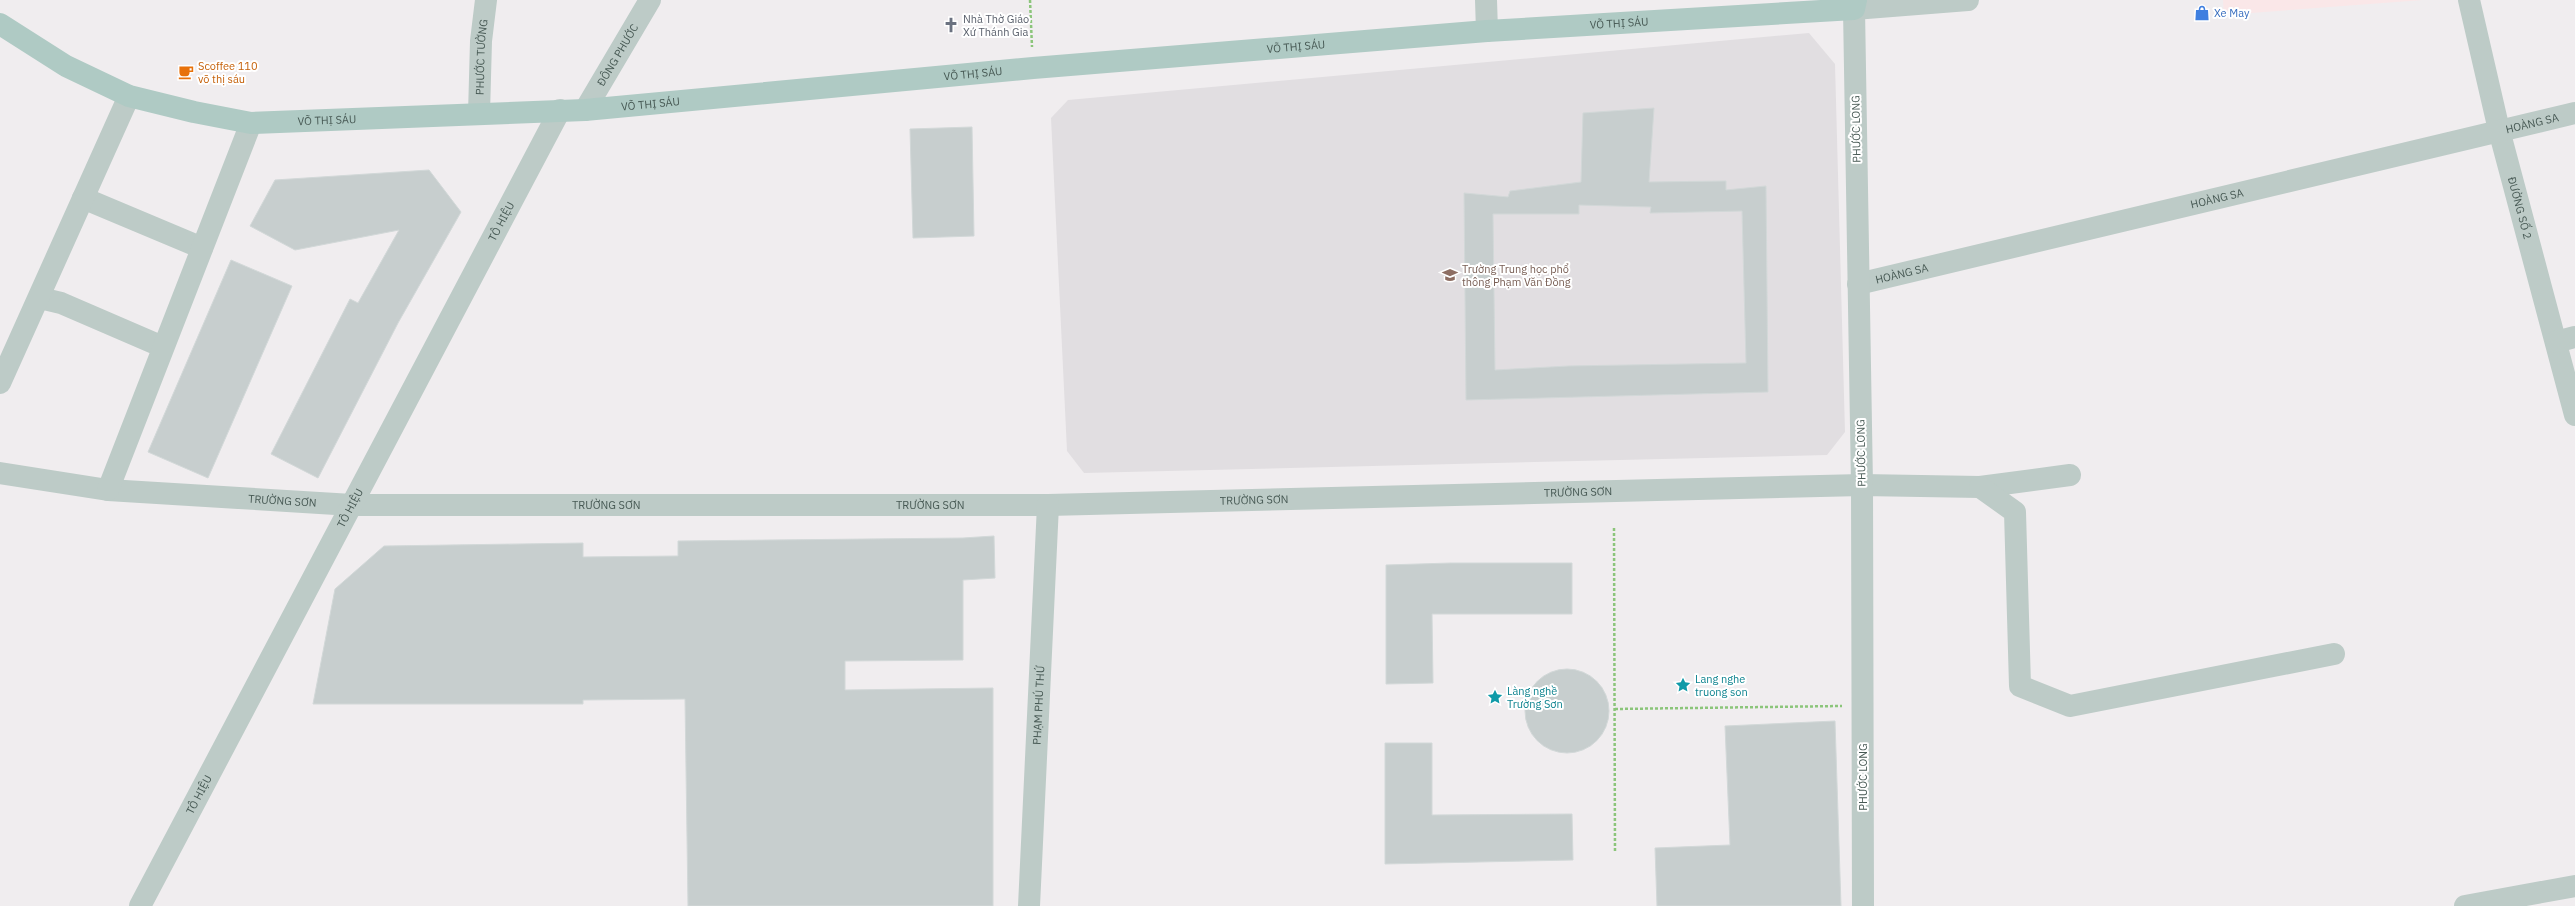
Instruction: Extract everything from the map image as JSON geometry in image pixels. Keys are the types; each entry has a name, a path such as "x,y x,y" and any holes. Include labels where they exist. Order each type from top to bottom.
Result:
{"main road":[{"name":"VÕ THỊ SÁU","path":"0,24 66,66 129,96 194,112 251,122 585,110 1033,68 1487,31 1855,4"}],"street":[{"name":"PHƯỚC TƯỜNG","path":"479,114 481,41 486,0"},
{"name":"ĐÔNG PHƯỚC","path":"585,110 650,0"},
{"path":"1486,0 1487,31"},
{"name":"VÕ THỊ SÁU","path":"1855,4 1968,0"},
{"name":"ĐƯỜNG SỐ 2","path":"2468,0 2499,130 2565,340 2575,415"},
{"name":"PHƯỚC LONG","path":"1855,4 1862,485 1863,906"},
{"path":"0,383 40,298 129,96"},
{"name":"TÔ HIỆU","path":"140,906 560,110"},
{"name":"HOÀNG SA","path":"1858,284 2575,113"},
{"path":"108,490 251,122"},
{"path":"83,198 202,248"},
{"path":"40,298 61,303 163,347"},
{"name":"TRƯỜNG SƠN","path":"0,473 108,490 352,505 1048,505 1862,485 1980,487 2070,475"},
{"path":"1980,487 2015,512 2020,686 2070,706 2334,654"},
{"name":"PHẠM PHÚ THỨ","path":"1028,906 1048,505"},
{"path":"2466,906 2575,886"}],"path":[{"path":"1030,0 1033,68"},
{"path":"1614,528 1615,853"},
{"path":"1614,709 1862,706"}],"shaded area":[{"path":"2223,0 2423,0 2224,15"},
{"name":"Trường Trung học phổ thông Phạm Văn Đồng","path":"1809,33 1835,64 1845,432 1827,455 1084,473 1067,451 1051,118 1068,100"}],"building":[{"path":"1654,108 1649,182 1726,181 1726,190 1766,186 1768,392 1466,400 1464,193 1508,197 1510,191 1581,182 1583,113","holes":["1579,205 1651,207 1650,213 1742,211 1746,363 1568,366 1495,370 1493,214 1579,214"]},
{"path":"972,127 974,236 913,238 910,129"},
{"path":"429,170 461,212 398,323 318,478 271,454 350,299 358,303 399,230 295,250 250,226 275,180"},
{"path":"231,260 292,286 208,478 148,452"},
{"path":"994,536 995,578 963,580 963,660 845,661 845,690 993,688 993,906 688,906 685,699 583,700 583,704 313,704 335,589 384,546 583,543 583,557 678,556 678,541 963,538"},
{"path":"1451,563 1572,563 1572,614 1432,614 1433,683 1386,684 1386,565"},
{"path":"1567,669 1583,672 1597,681 1606,695 1609,711 1606,727 1597,741 1583,750 1567,753 1551,750 1537,741 1528,727 1525,711 1528,695 1537,681 1551,672"},
{"path":"1835,721 1841,906 1657,906 1655,848 1730,845 1725,726"},
{"path":"1385,743 1432,743 1432,815 1572,814 1573,860 1385,864"}],"place":[{"name":"Xe May","path":"2202,13"},
{"name":"Nhà Thờ Giáo Xứ Thánh Gia","path":"951,25"},
{"name":"Scoffee 110 võ thị sáu","path":"186,72"},
{"name":"Trường Trung học phổ thông Phạm Văn Đồng","path":"1450,275"},
{"name":"Lang nghe truong son","path":"1683,685"},
{"name":"Làng nghề Trường Sơn","path":"1495,697"}]}
